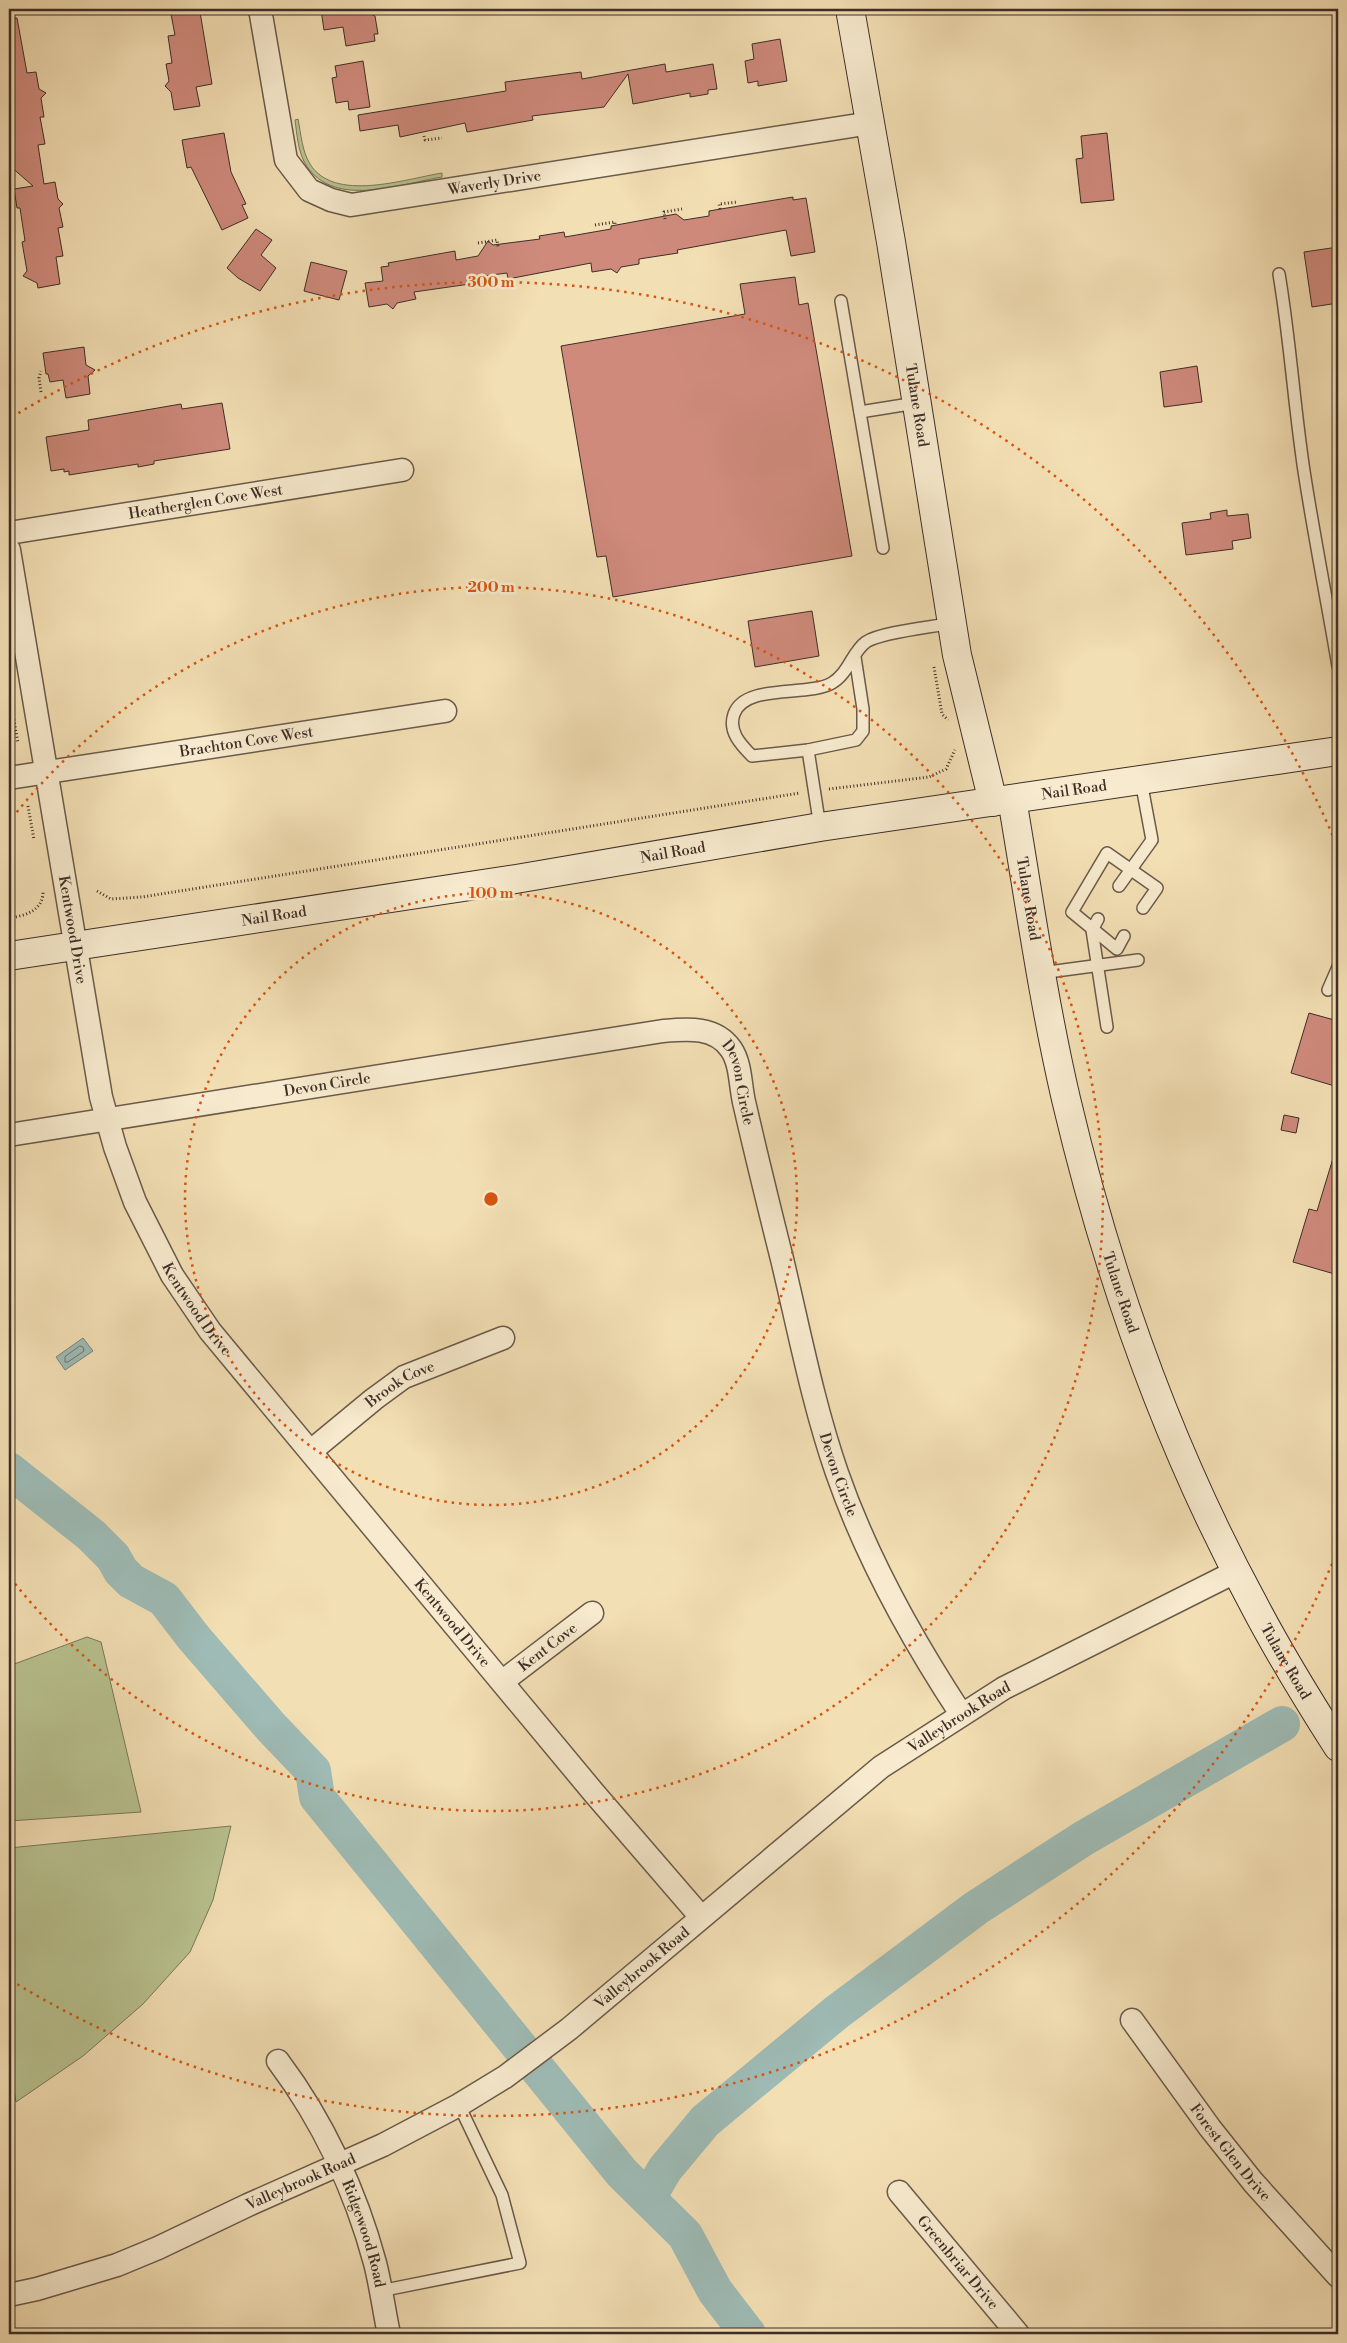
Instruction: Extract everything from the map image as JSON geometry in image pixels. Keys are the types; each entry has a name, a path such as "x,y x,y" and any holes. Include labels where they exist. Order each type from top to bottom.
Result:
{"street":[{"name":"Waverly Drive","path":"260,9 286,160 309,190 331,200 350,205 871,123"},
{"name":"Tulane Road","path":"850,9 871,123 916,403 940,625 958,655 1002,801 1041,973 1066,1099 1093,1202 1122,1294 1183,1457 1237,1571 1296,1681 1338,1747"},
{"name":"Heatherglen Cove West","path":"9,533 402,470"},
{"name":"Kentwood Drive","path":"9,550 106,1120 135,1202 172,1275 227,1353 503,1681 594,1793 701,1917"},
{"name":"Brachton Cove West","path":"16,776 445,711"},
{"name":"Nail Road","path":"9,956 516,878 820,827 1338,753"},
{"name":"Devon Circle","path":"9,1135 663,1030 699,1030 718,1036 731,1049 737,1060 744,1100 789,1292 826,1439 838,1474 859,1529 895,1606 929,1665 961,1714"},
{"name":"Brook Cove","path":"311,1451 374,1399 404,1378 503,1338"},
{"name":"Valleybrook Road","path":"9,2295 37,2289 117,2265 383,2145 459,2105 505,2077 569,2029 881,1767 1004,1688 1237,1571"},
{"name":"Kent Cove","path":"503,1681 592,1613"},
{"name":"Forest Glen Drive","path":"1132,2020 1210,2128 1253,2182 1338,2276"},
{"name":"Ridgewood Road","path":"278,2062 307,2103 339,2164 375,2264 389,2334"},
{"name":"Greenbriar Drive","path":"898,2192 1018,2334"}],"lane":[{"path":"1279,274 1290,342 1294,396 1304,473 1338,666"},
{"path":"841,301 883,548"},
{"path":"860,412 916,403"},
{"path":"855,657 863,709 863,731 856,740 808,750 752,756 738,741 731,722 736,709 752,697 831,684 846,671 855,657 866,642 894,633 940,625"},
{"path":"808,750 820,827"},
{"path":"1119,886 1129,869 1152,840 1141,780"},
{"path":"1124,936 1117,949 1072,912 1107,853 1157,888 1143,908"},
{"path":"1098,919 1092,930 1107,1027"},
{"path":"1041,973 1138,960"},
{"path":"1328,990 1338,967"},
{"path":"380,2291 520,2263 502,2195 459,2105"}],"path":[{"path":"424,136 425,140 442,138"},
{"path":"720,209 719,204 738,202"},
{"path":"665,219 664,212 682,209"},
{"path":"595,225 615,222 615,226"},
{"path":"478,243 497,240 498,247"},
{"path":"40,392 39,378 41,371"},
{"path":"940,625 942,714 952,727"},
{"path":"9,692 16,776 35,844"},
{"path":"96,891 111,899 142,897 814,791 929,777 946,769 955,752 955,743"},
{"path":"9,918 31,913 39,907 43,898 43,890"}],"green space":[{"path":"298,119 307,159 321,176 336,183 353,186 371,185 442,173 442,177 369,190 350,190 333,186 318,178 303,160 296,132 295,120"},
{"path":"87,1637 101,1642 141,1812 9,1821 9,1666"},
{"path":"231,1826 213,1900 190,1952 143,2004 83,2056 16,2102 9,2061 9,1848"}],"water":[{"path":"83,1338 93,1351 65,1370 56,1357"}],"building":[{"path":"170,9 195,9 200,12 212,84 196,87 200,106 174,110 171,92 165,86 169,81 166,64 172,63 168,36 175,35"},
{"path":"370,9 371,14 375,16 378,34 374,34 375,41 346,46 343,27 324,30 321,10"},
{"path":"9,18 17,18 27,73 36,72 39,89 46,93 41,98 44,117 40,117 45,144 38,145 44,184 55,182 58,199 63,204 59,208 63,227 58,228 63,256 56,257 60,284 38,288 37,283 23,276 27,271 22,242 25,241 20,208 17,208 14,189 33,186 10,166 9,160"},
{"path":"780,39 787,81 758,86 758,81 748,83 745,61 754,59 752,44"},
{"path":"363,61 370,107 349,110 348,101 336,103 332,78 337,77 335,66"},
{"path":"665,64 666,72 713,64 717,89 708,90 708,94 690,97 690,93 633,104 628,74 604,107 532,116 533,120 467,132 465,123 400,137 398,125 360,131 358,115 506,91 505,82 581,72 582,79"},
{"path":"224,133 231,172 246,204 242,205 248,218 222,230 191,167 187,168 182,140"},
{"path":"1107,133 1114,200 1081,203 1076,159 1083,158 1081,136"},
{"path":"793,197 793,200 806,198 815,252 791,256 786,230 677,250 678,253 639,259 639,264 621,267 617,273 611,269 592,272 591,263 508,279 507,273 469,278 470,284 414,292 416,299 397,303 393,309 387,304 369,307 365,283 383,281 381,267 389,266 388,263 455,251 456,260 478,256 488,241 493,245 540,239 539,236 564,232 565,237 676,214 684,220 709,216 709,211"},
{"path":"256,229 272,240 261,255 276,268 260,291 238,278 227,268"},
{"path":"1338,247 1338,303 1312,307 1304,252"},
{"path":"311,262 347,271 339,300 304,291"},
{"path":"795,277 799,305 808,303 852,556 613,597 606,556 597,557 561,346 745,314 740,284"},
{"path":"84,347 86,365 95,370 88,376 90,394 66,398 63,380 50,382 48,374 46,374 43,353"},
{"path":"1197,366 1202,402 1164,407 1160,372"},
{"path":"222,403 230,449 154,461 154,464 138,467 138,464 69,475 69,471 64,472 64,469 51,471 46,437 89,430 88,420 181,404 182,409"},
{"path":"1227,510 1227,516 1248,514 1251,538 1232,541 1233,549 1186,555 1182,523 1211,519 1210,513"},
{"path":"812,611 819,656 755,667 748,621"},
{"path":"1309,1013 1338,1021 1338,1087 1291,1073"},
{"path":"1284,1115 1299,1118 1296,1133 1281,1130"},
{"path":"1334,1155 1338,1155 1338,1275 1293,1262 1309,1209 1317,1211"}],"waterway":[{"path":"9,1470 91,1535 113,1557 121,1571 131,1581 164,1599 194,1638 271,1727 313,1771 317,1797 622,2173 685,2235 715,2291 748,2334"},
{"path":"648,2198 665,2169 705,2121 837,2012 976,1908 1084,1838 1282,1724"}]}
